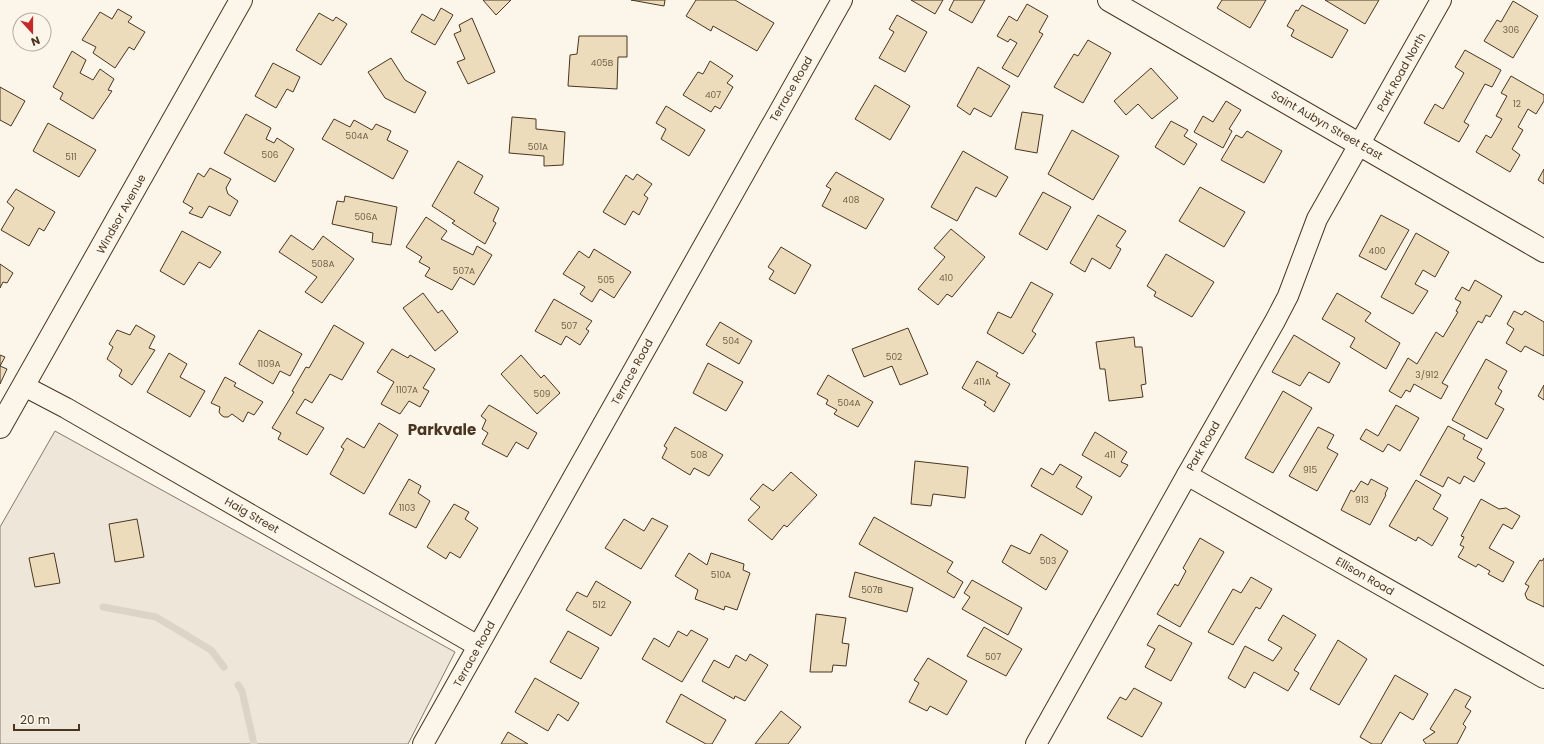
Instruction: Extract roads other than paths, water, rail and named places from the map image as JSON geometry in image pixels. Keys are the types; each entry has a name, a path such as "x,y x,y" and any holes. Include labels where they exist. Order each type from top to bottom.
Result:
{"main road":[{"name":"Windsor Avenue","path":"0,427 241,0"},
{"name":"Saint Aubyn Street East","path":"1109,0 1360,143 1544,251"}],"street":[{"name":"Terrace Road","path":"423,744 842,0"},
{"name":"Park Road North","path":"1360,143 1441,0"},
{"name":"Park Road","path":"1036,744 1288,296 1317,219 1360,143"},
{"name":"Haig Street","path":"24,386 66,408 478,646"},
{"name":"Ellison Road","path":"1187,474 1544,678"}],"waterway":[{"path":"103,607 156,617 211,650 224,667"},
{"path":"238,685 242,691 254,744"}],"district":[{"name":"Parkvale","path":"442,430"}]}
